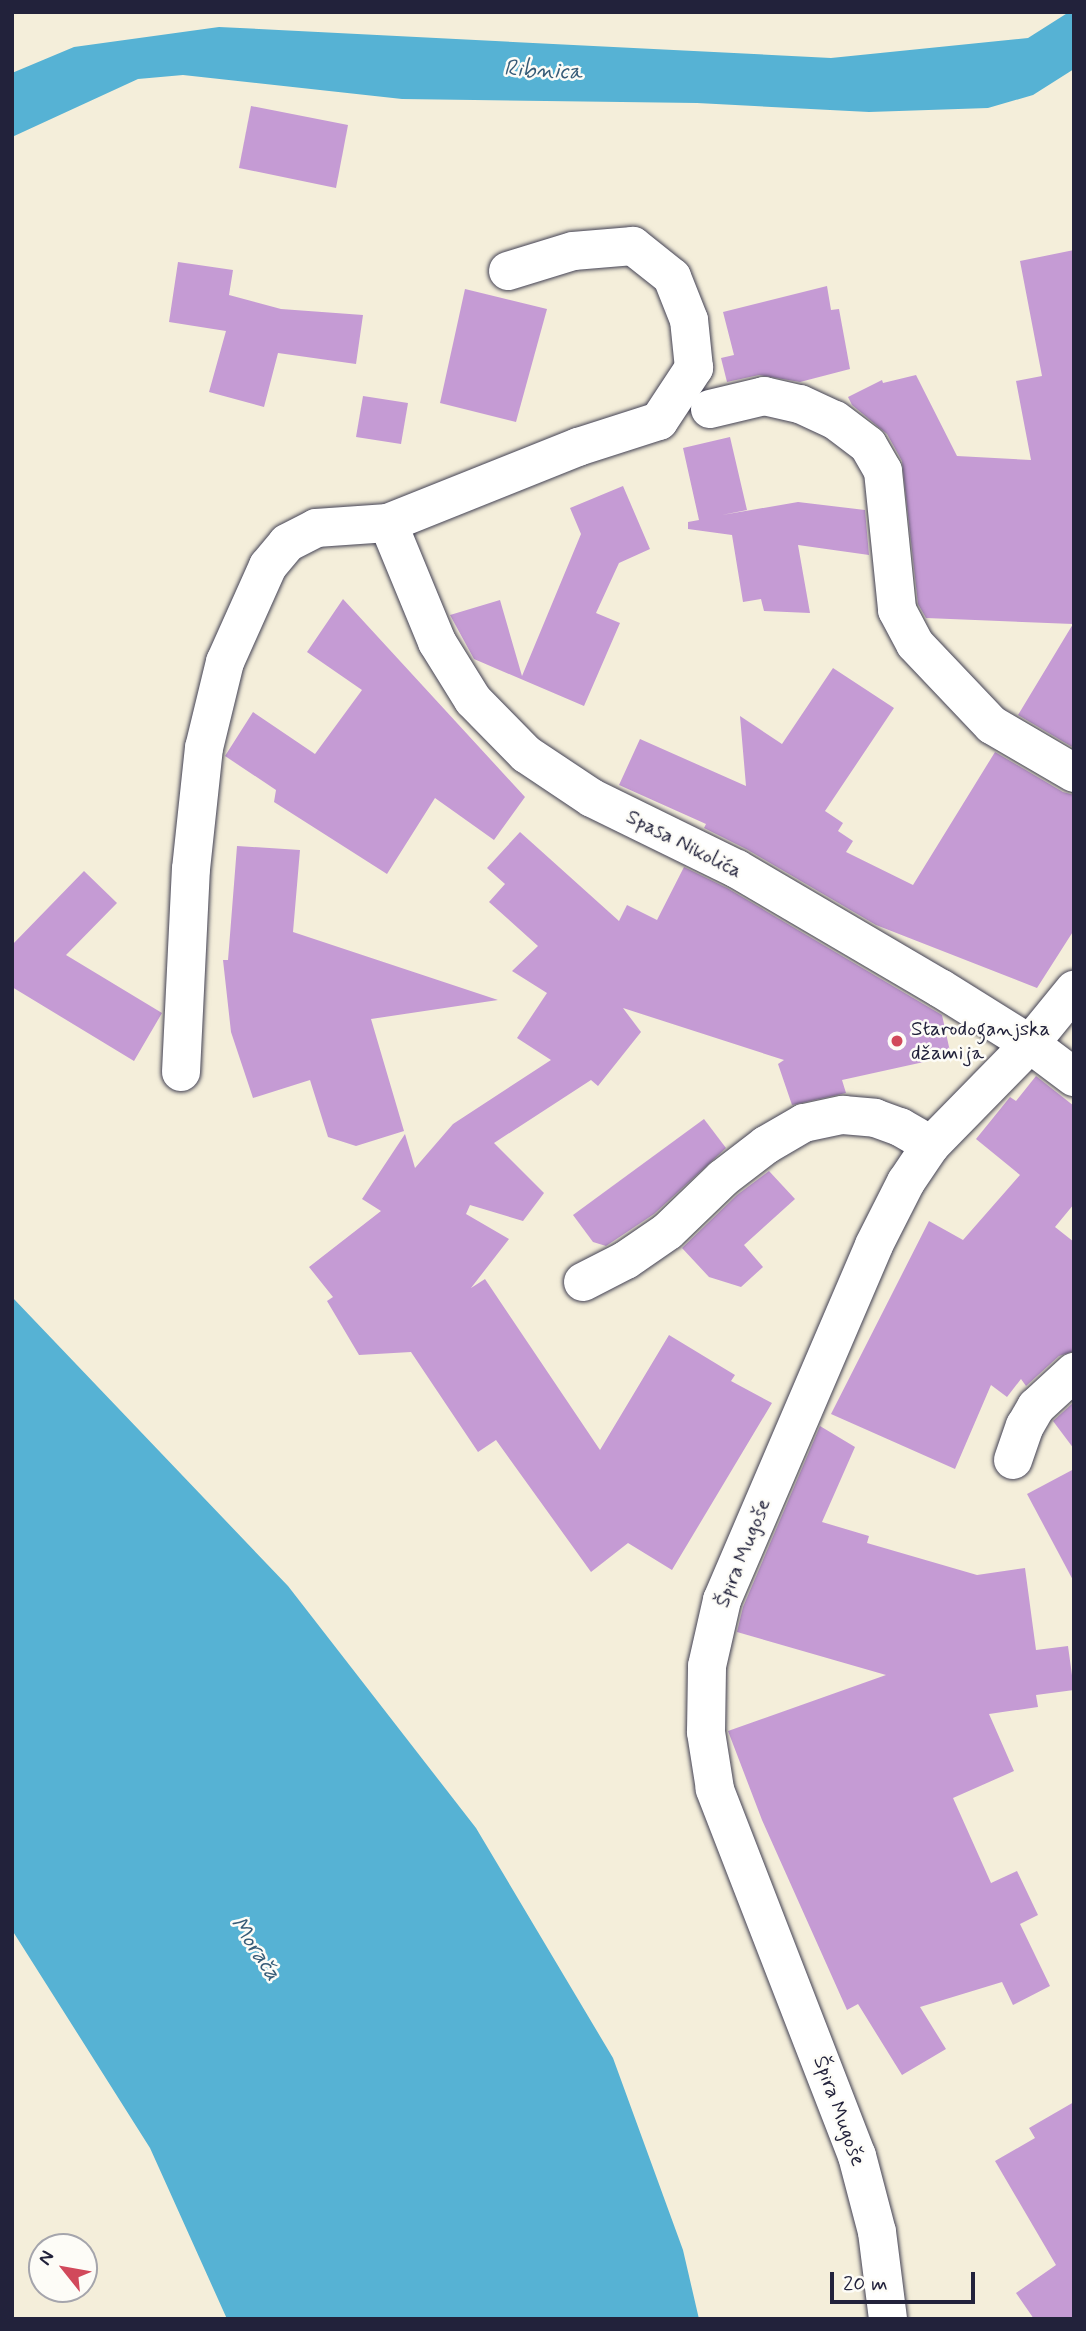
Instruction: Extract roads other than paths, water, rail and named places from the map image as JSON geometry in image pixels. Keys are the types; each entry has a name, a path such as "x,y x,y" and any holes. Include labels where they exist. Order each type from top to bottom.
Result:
{"street":[{"path":"181,1072 191,869 204,748 225,662 268,566 287,543 316,528 388,523 578,447 659,421 694,368 689,320 672,277 634,246 573,251 508,271"},
{"path":"710,409 764,396 800,404 835,420 868,444 883,471 897,610 915,644 992,725 1074,773"},
{"name":"Spasa Nikolića","path":"388,523 437,642 473,700 526,754 592,798 737,869 1030,1044 1074,1077"},
{"name":"Špira Mugoše","path":"888,2319 877,2232 857,2156 715,1789 706,1732 707,1666 722,1600 749,1533 874,1245 906,1182 931,1145 1030,1044 1074,990"},
{"path":"583,1282 626,1260 668,1231 723,1178 766,1145 804,1123 843,1115 875,1118 900,1127 931,1145"},
{"path":"1013,1460 1024,1426 1036,1407 1074,1372"}],"water":[{"name":"Ribnica","path":"1069,12 1074,12 1074,69 1033,95 988,108 869,112 697,103 402,99 183,75 138,79 12,137 12,73 74,47 219,27 831,58 1028,38"},
{"name":"Morača","path":"12,1297 288,1586 476,1828 613,2058 683,2250 699,2319 227,2319 150,2148 12,1930"}],"place":[{"name":"Starodoganjska džamija","path":"897,1041"}]}
